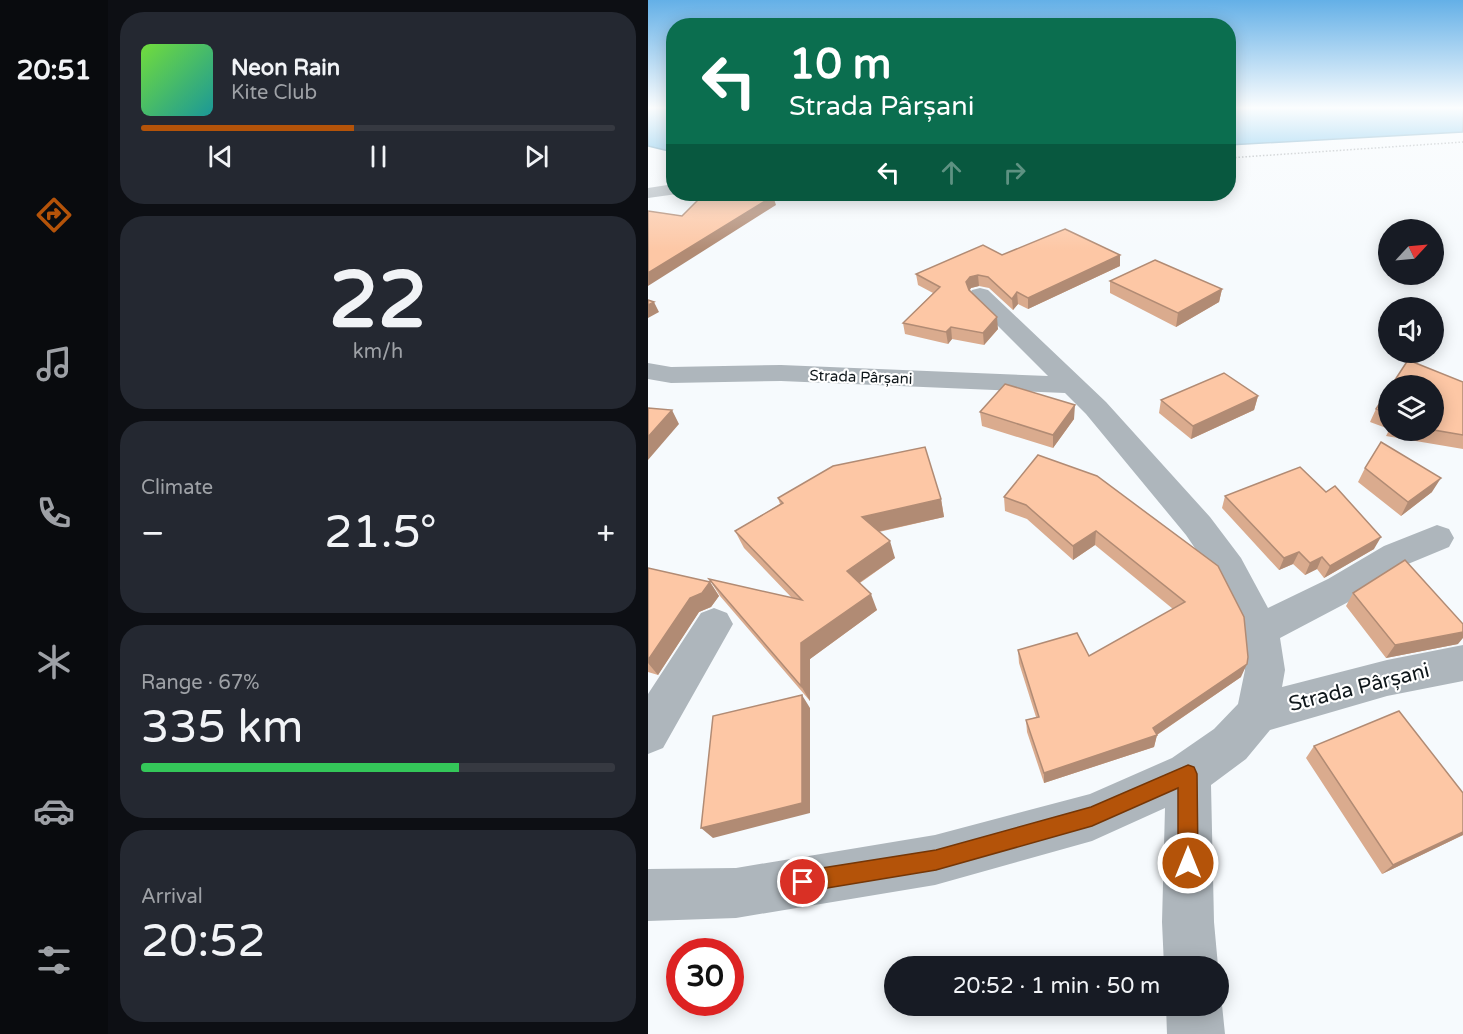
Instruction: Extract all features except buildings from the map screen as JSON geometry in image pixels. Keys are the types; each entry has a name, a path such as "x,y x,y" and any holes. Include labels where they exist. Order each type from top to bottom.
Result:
{"street":[{"path":"648,193 666,190"},
{"name":"Strada Pârșani","path":"980,295 1074,385 1198,526 1228,568 1260,630 1265,670 1257,714 1387,678 1463,663"},
{"name":"Strada Pârșani","path":"648,371 671,375 781,373 1074,385"},
{"path":"1260,630 1341,589 1396,555 1437,538"},
{"path":"648,733 714,624"},
{"path":"648,895 736,892 936,860 1092,817 1188,774 1230,744 1257,714"},
{"path":"1188,774 1188,922 1190,956"},
{"path":"1195,1016 1196,1034"}],"path":[{"path":"1236,157 1268,155"}],"route":[{"path":"803,882 936,860 1092,817 1188,774 1188,863"}]}
